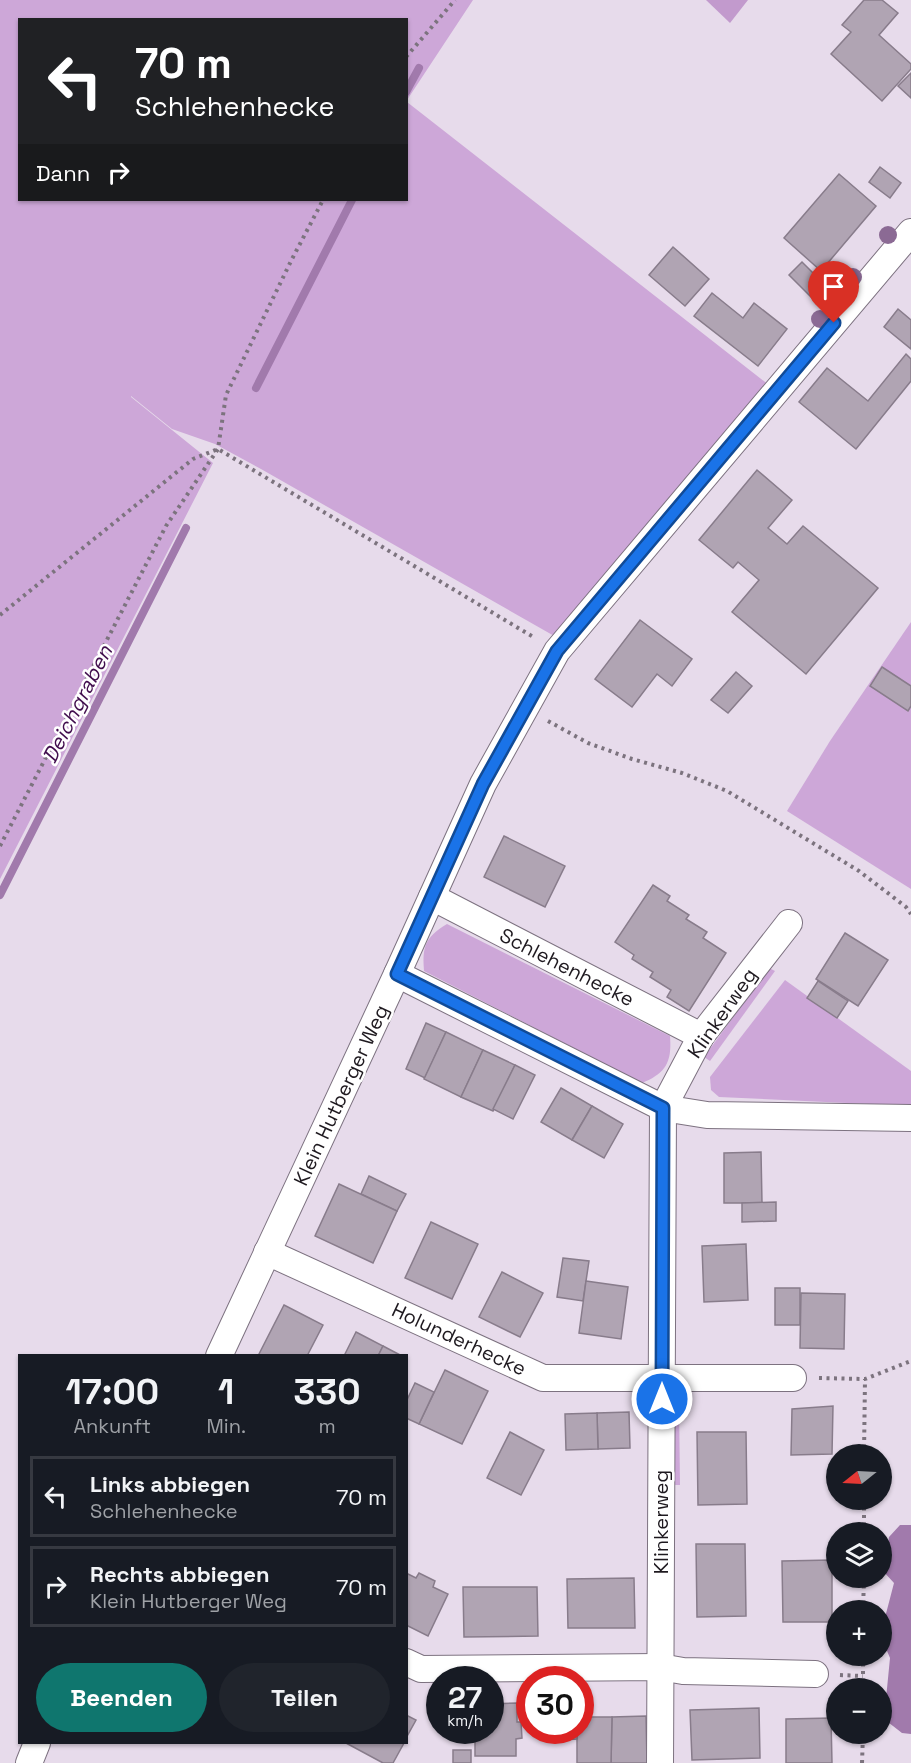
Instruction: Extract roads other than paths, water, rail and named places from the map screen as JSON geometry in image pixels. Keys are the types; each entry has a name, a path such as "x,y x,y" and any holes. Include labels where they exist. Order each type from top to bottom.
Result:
{"street":[{"name":"Klein Hutberger Weg","path":"220,1354 483,784 557,651 911,232"},
{"name":"Schlehenhecke","path":"432,897 701,1036"},
{"name":"Klinkerweg","path":"660,1763 663,1108 701,1036 789,923"},
{"path":"397,974 663,1108 706,1115 911,1119"},
{"name":"Holunderhecke","path":"267,1252 543,1378 662,1377"},
{"path":"662,1377 793,1378"},
{"path":"408,1663 421,1668 660,1667 683,1671 815,1674"},
{"path":"29,1763 37,1744"}],"waterway":[{"name":"Deichgraben","path":"408,88 419,68"},
{"name":"Deichgraben","path":"256,388 351,201"},
{"name":"Deichgraben","path":"0,895 186,528"}]}
